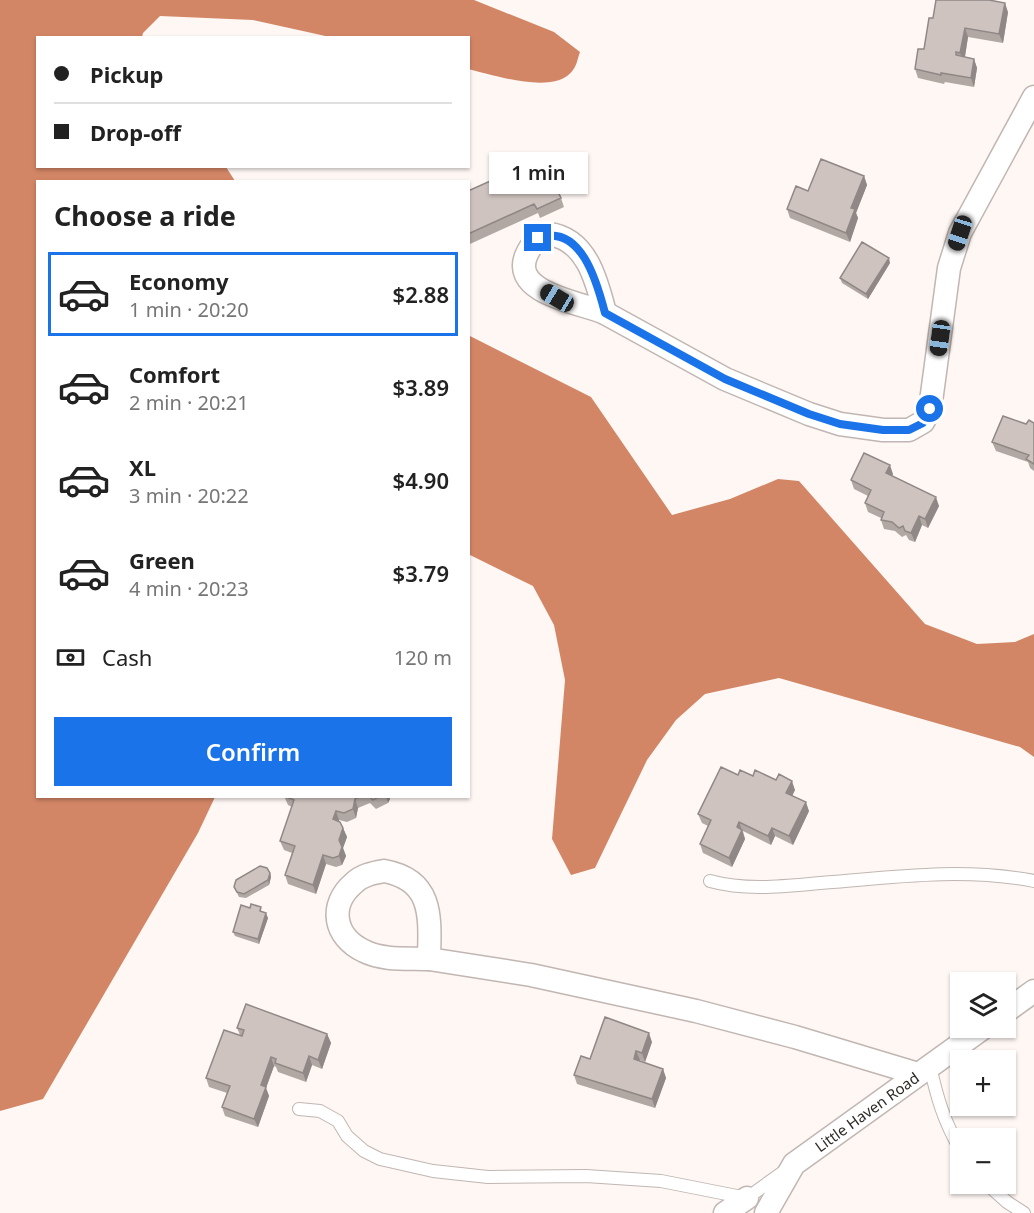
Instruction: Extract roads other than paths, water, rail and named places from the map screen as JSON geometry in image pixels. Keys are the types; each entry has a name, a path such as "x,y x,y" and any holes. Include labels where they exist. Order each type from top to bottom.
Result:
{"street":[{"path":"605,313 725,379 809,414 851,425 883,430 909,430 923,423 930,409 949,267 960,233 1034,97"},
{"path":"429,959 430,919 425,900 412,882 400,874 384,871 368,874 353,883 340,901 337,918 340,929 350,943 382,957 429,959 531,975 696,1011 924,1070"},
{"path":"1016,1004 1034,991"},
{"name":"Little Haven Road","path":"766,1213 794,1164 969,1038"},
{"path":"725,1213 747,1197"}],"lane":[{"path":"710,881 757,888 900,876 957,874 1001,875 1034,881"},
{"path":"924,1070 950,1131"},
{"path":"299,1109 320,1111 338,1121 347,1136 364,1151 380,1160 433,1171 488,1176 586,1176 661,1181 747,1197 794,1164"},
{"path":"998,1194 1024,1213"}]}
